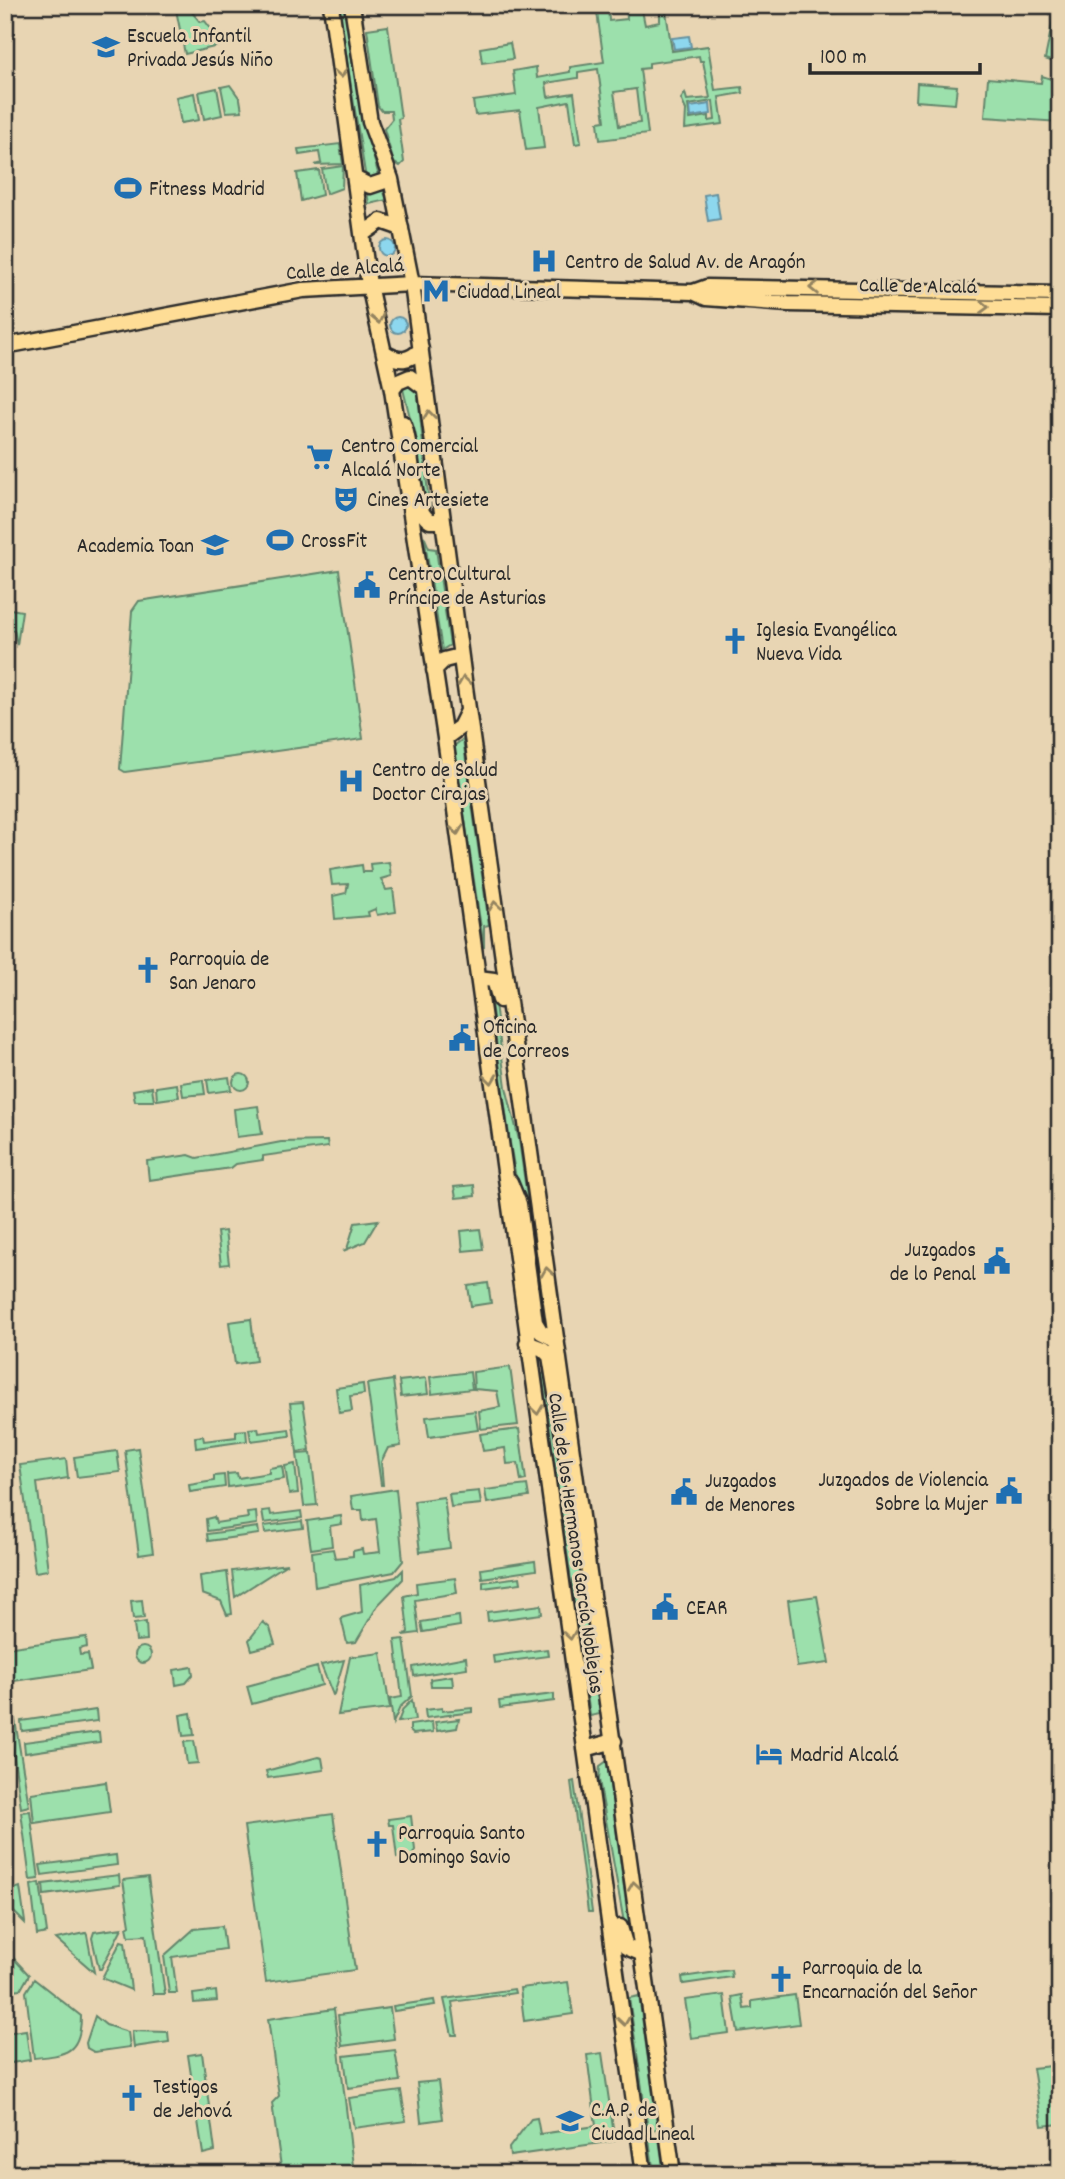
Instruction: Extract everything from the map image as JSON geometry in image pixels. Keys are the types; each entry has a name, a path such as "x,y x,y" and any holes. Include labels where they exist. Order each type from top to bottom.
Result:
{"main road":[{"name":"Calle de los Hermanos García Noblejas","path":"331,5 369,285 396,414 444,738 644,2174"},
{"name":"Calle de los Hermanos García Noblejas","path":"352,5 370,122 391,179 412,284 460,656 673,2174"},
{"path":"356,179 370,186 391,179"},
{"path":"364,233 368,227 381,221 401,228"},
{"name":"Calle de Alcalá","path":"5,346 261,296 369,285 693,292 707,287 1060,294"},
{"name":"Calle de Alcalá","path":"693,292 706,298 788,304 1060,309"},
{"path":"385,353 396,360 404,360 421,349"},
{"path":"392,390 398,382 411,377 426,389"},
{"name":"Calle de los Hermanos García Noblejas","path":"396,414 408,432 421,512 430,522 442,521"},
{"path":"434,670 444,660 460,656"},
{"path":"444,738 460,727 468,710"},
{"name":"Calle de los Hermanos García Noblejas","path":"478,978 489,977 497,983 511,1082 526,1123"},
{"name":"Calle de los Hermanos García Noblejas","path":"504,1171 519,1204 535,1322 541,1332 556,1340"},
{"name":"Calle de los Hermanos García Noblejas","path":"527,1343 543,1349 550,1356 565,1462 570,1479 579,1494"},
{"path":"585,1749 614,1741"},
{"name":"Calle de los Hermanos García Noblejas","path":"596,1822 609,1853 622,1939 626,1947 643,1954"},
{"path":"614,1953 643,1954"}],"green space":[{"path":"175,5 192,5 195,9 191,11 200,22 205,21 223,45 185,54"},
{"path":"338,5 346,5 365,127 378,173 370,180 365,173"},
{"path":"596,5 608,5 609,21 627,19 626,5 641,5 645,25 660,22 660,5 665,5 672,51 708,46 715,90 742,87 743,93 719,97 723,124 685,129 686,110 681,99 685,93 687,100 710,98 703,61 700,61 699,56 649,63 649,68 640,69 648,134 600,140 598,122 605,121 598,69 578,72 578,78 546,83 548,97 574,93 581,143 575,144 569,101 539,107 544,148 526,150 520,110 475,115 473,101 516,95 513,71 536,67 537,78 570,72 570,67 604,62","holes":["636,89 640,123 619,126 614,92","713,101 715,120 709,121 709,116 690,119 688,105"]},
{"path":"819,5 927,5 924,13 911,9 820,14"},
{"path":"1056,5 1060,5 1060,64 1045,59"},
{"path":"388,26 401,118 398,119 404,162 400,166 394,163 384,129 392,119 391,111 382,111 378,106 367,29"},
{"path":"510,43 513,59 482,63 480,48"},
{"path":"1042,76 1060,82 1060,122 985,117 988,78 1041,83"},
{"path":"917,83 957,86 955,104 916,101"},
{"path":"230,85 240,99 242,111 226,112 221,87"},
{"path":"217,88 222,115 204,119 199,92"},
{"path":"194,93 199,120 181,123 176,97"},
{"path":"340,144 343,164 315,165 321,163 319,152 299,155 298,149"},
{"path":"343,166 342,188 326,194 322,169"},
{"path":"319,170 322,195 301,201 297,173"},
{"path":"382,187 387,200 369,204 367,192"},
{"path":"406,385 414,388 418,395 430,514 426,509 417,446 403,389"},
{"path":"424,536 429,548 436,549 450,645 442,650"},
{"path":"339,570 363,739 125,772 120,769 132,611 139,601"},
{"path":"5,608 22,611 17,645 14,630 5,632"},
{"path":"463,739 489,925 484,926 484,948 454,746"},
{"path":"389,862 391,876 381,879 386,890 393,889 396,912 377,915 375,909 368,912 369,916 335,919 333,896 346,893 348,884 332,885 330,870 362,865 363,872 371,872 370,864"},
{"path":"489,988 493,989 506,1087 519,1140 545,1324 541,1327 510,1143"},
{"path":"241,1074 247,1076 247,1088 241,1090 235,1088 233,1082 235,1076"},
{"path":"229,1077 231,1090 209,1093 207,1080"},
{"path":"203,1080 205,1094 183,1096 181,1083"},
{"path":"177,1084 179,1097 157,1100 156,1087"},
{"path":"152,1087 154,1101 135,1101 133,1090"},
{"path":"258,1106 262,1134 237,1137 234,1109"},
{"path":"327,1141 328,1147 263,1156 263,1160 236,1164 231,1168 149,1180 147,1161 189,1155 197,1158 281,1142"},
{"path":"474,1185 475,1196 456,1198 454,1187"},
{"path":"378,1220 365,1242 343,1251 347,1249 355,1223"},
{"path":"480,1229 483,1249 463,1251 461,1231"},
{"path":"225,1231 229,1264 221,1265 217,1232"},
{"path":"488,1283 491,1303 471,1306 468,1286"},
{"path":"251,1319 256,1361 235,1364 229,1322"},
{"path":"510,1367 518,1425 481,1429 479,1411 500,1407 497,1391 474,1389 473,1372"},
{"path":"470,1372 472,1389 432,1394 430,1377"},
{"path":"547,1373 562,1473 570,1498 600,1714 590,1716 542,1374"},
{"path":"426,1378 428,1394 401,1397 399,1381"},
{"path":"393,1380 401,1446 388,1448 381,1462 381,1485 367,1384"},
{"path":"363,1384 364,1394 350,1396 352,1411 339,1413 336,1388"},
{"path":"303,1402 310,1450 297,1452 290,1403"},
{"path":"475,1411 478,1430 429,1437 426,1417"},
{"path":"258,1428 259,1433 289,1429 290,1436 251,1441 249,1429"},
{"path":"519,1429 526,1480 521,1481 518,1463 507,1464 505,1448 483,1451 480,1434"},
{"path":"246,1430 247,1441 196,1448 195,1437 203,1436 204,1441 236,1437 236,1431"},
{"path":"138,1448 153,1553 139,1555 125,1450"},
{"path":"117,1451 120,1472 77,1477 74,1457"},
{"path":"311,1453 317,1505 304,1506 297,1454"},
{"path":"66,1459 68,1478 37,1483 48,1570 35,1572 20,1465"},
{"path":"295,1464 298,1493 289,1494 285,1466"},
{"path":"282,1466 284,1479 228,1487 227,1474 237,1473 238,1478 269,1473 269,1468"},
{"path":"224,1475 225,1487 190,1492 189,1485 214,1481 214,1476"},
{"path":"527,1485 529,1497 487,1503 485,1490"},
{"path":"396,1489 403,1561 394,1572 315,1587 312,1552 333,1549 335,1558 353,1556 353,1551 362,1549 363,1554 380,1552 376,1519 363,1521 362,1510 353,1510 351,1496"},
{"path":"479,1491 481,1504 451,1507 449,1494"},
{"path":"444,1497 450,1548 420,1552 414,1501"},
{"path":"270,1510 271,1515 301,1511 302,1518 264,1523 262,1511"},
{"path":"256,1512 257,1524 207,1531 206,1519 214,1517 216,1523 248,1518 247,1513"},
{"path":"341,1516 342,1524 330,1526 332,1546 311,1549 307,1521"},
{"path":"302,1521 303,1528 265,1533 264,1526"},
{"path":"258,1527 259,1534 208,1541 207,1534"},
{"path":"535,1561 536,1570 482,1578 481,1569"},
{"path":"287,1564 235,1597 232,1571"},
{"path":"403,1570 403,1579 378,1605 356,1642 347,1643 341,1618 362,1612 360,1585 396,1577"},
{"path":"227,1572 232,1614 227,1615 221,1601 202,1594 200,1576"},
{"path":"520,1577 521,1583 483,1588 483,1582"},
{"path":"455,1578 457,1593 415,1600 419,1633 403,1635 408,1632 404,1596 417,1593 416,1583"},
{"path":"817,1596 829,1663 797,1667 788,1600"},
{"path":"142,1600 144,1618 133,1619 131,1601"},
{"path":"541,1605 542,1614 488,1621 487,1612"},
{"path":"459,1616 460,1626 423,1632 421,1622"},
{"path":"146,1622 147,1640 136,1641 134,1624"},
{"path":"263,1622 270,1628 275,1644 252,1650 249,1640"},
{"path":"86,1637 87,1647 79,1649 80,1655 88,1654 91,1670 13,1681 12,1672 5,1673 5,1648"},
{"path":"404,1639 412,1696 400,1707 393,1723 390,1699 402,1697 395,1640"},
{"path":"143,1647 151,1655 143,1663 135,1655"},
{"path":"547,1649 548,1656 494,1663 493,1656"},
{"path":"381,1653 390,1709 338,1715 350,1657"},
{"path":"466,1657 467,1668 414,1676 413,1667"},
{"path":"344,1660 334,1694 333,1695 321,1665"},
{"path":"192,1667 193,1675 186,1683 176,1685 174,1670"},
{"path":"317,1667 322,1685 252,1704 247,1686"},
{"path":"452,1676 453,1686 431,1686 430,1679"},
{"path":"554,1694 554,1701 500,1708 499,1701"},
{"path":"412,1700 415,1720 398,1722 403,1709"},
{"path":"442,1708 442,1711 472,1708 472,1712 426,1718 425,1710"},
{"path":"96,1710 97,1721 22,1731 21,1721"},
{"path":"191,1713 194,1735 183,1736 180,1715"},
{"path":"14,1714 29,1806 21,1808 9,1722"},
{"path":"459,1719 457,1728 437,1731 435,1722"},
{"path":"432,1722 433,1732 413,1734 410,1731 410,1725"},
{"path":"99,1732 100,1742 25,1753 24,1742"},
{"path":"194,1741 198,1763 187,1764 184,1742"},
{"path":"322,1758 324,1770 268,1778 266,1771"},
{"path":"607,1761 631,1940 627,1940 599,1780 600,1766"},
{"path":"574,1781 592,1912 588,1912 571,1782"},
{"path":"106,1782 110,1812 34,1823 31,1793"},
{"path":"30,1811 39,1879 30,1880 21,1812"},
{"path":"333,1814 355,1970 266,1982 244,1826"},
{"path":"411,1816 415,1850 412,1856 397,1858 393,1825 389,1825 388,1819"},
{"path":"116,1855 117,1865 42,1875 40,1865"},
{"path":"119,1875 120,1885 44,1895 43,1884"},
{"path":"148,1877 165,1994 153,1994 146,1935 129,1936 127,1927 130,1925 123,1880"},
{"path":"40,1883 47,1933 37,1935 31,1885"},
{"path":"20,1887 25,1923 5,1903 5,1892"},
{"path":"222,1926 225,1949 172,1957 177,1993 169,1993 164,1956 194,1929"},
{"path":"122,1928 99,1969 92,1938 94,1932"},
{"path":"86,1933 87,1935 94,1972 56,1939"},
{"path":"121,1941 125,1942 131,1990 102,1978"},
{"path":"5,1949 29,1975 21,1989 5,1991"},
{"path":"731,1970 732,1977 683,1984 682,1977"},
{"path":"34,1979 81,2016 78,2038 74,2045 54,2056 34,2058 26,1992"},
{"path":"568,1982 573,2014 524,2021 520,1988"},
{"path":"514,1989 515,1993 452,2002 457,2035 452,2035 444,1999"},
{"path":"216,1991 217,2001 194,2003 193,1994"},
{"path":"724,1995 729,2033 691,2038 685,2000"},
{"path":"742,1995 744,2009 752,2008 752,2001 795,1995 799,2024 738,2032 732,1997"},
{"path":"639,1996 658,2129 648,2130 629,1998"},
{"path":"434,2000 435,2005 394,2011 393,2006"},
{"path":"390,2008 394,2039 342,2046 338,2015"},
{"path":"334,2009 354,2174 282,2174 272,2103 279,2096 268,2019"},
{"path":"95,2016 106,2025 128,2032 130,2047 94,2052 87,2048 86,2043"},
{"path":"26,2030 30,2060 5,2064 5,2033"},
{"path":"132,2031 168,2032 169,2042 134,2047"},
{"path":"395,2050 400,2081 348,2088 344,2056"},
{"path":"202,2053 215,2151 203,2154 188,2055"},
{"path":"602,2053 615,2141 510,2156 509,2148 531,2119 537,2118 540,2134 596,2126 587,2055"},
{"path":"1060,2065 1060,2124 1042,2126 1033,2068"},
{"path":"438,2081 443,2119 421,2122 417,2083"},
{"path":"401,2091 406,2121 354,2128 349,2098"},
{"path":"659,2138 664,2174 654,2174 649,2139"}],"water":[{"path":"689,36 691,47 674,49 672,38"},
{"path":"710,104 711,114 691,117 690,107"},
{"path":"716,193 720,219 708,221 704,195"},
{"path":"387,240 395,248 387,256 379,248"},
{"path":"398,317 406,325 398,333 390,325"}],"place":[{"name":"Escuela Infantil Privada Jesús Niño","path":"106,47"},
{"name":"Fitness Madrid","path":"128,188"},
{"name":"Centro de Salud Av. de Aragón","path":"544,261"},
{"name":"Ciudad Lineal","path":"436,291"},
{"name":"Centro Comercial Alcalá Norte","path":"320,457"},
{"name":"Cines Artesiete","path":"346,499"},
{"name":"CrossFit","path":"280,540"},
{"name":"Academia Toan","path":"215,545"},
{"name":"Centro Cultural Príncipe de Asturias","path":"367,585"},
{"name":"Iglesia Evangélica Nueva Vida","path":"735,641"},
{"name":"Centro de Salud Doctor Cirajas","path":"351,781"},
{"name":"Parroquia de San Jenaro","path":"148,970"},
{"name":"Oficina de Correos","path":"462,1038"},
{"name":"Juzgados de lo Penal","path":"997,1261"},
{"name":"Juzgados de Violencia Sobre la Mujer","path":"1009,1491"},
{"name":"Juzgados de Menores","path":"684,1492"},
{"name":"CEAR","path":"665,1607"},
{"name":"Madrid Alcalá","path":"769,1754"},
{"name":"Parroquia Santo Domingo Savio","path":"377,1844"},
{"name":"Parroquia de la Encarnación del Señor","path":"781,1979"},
{"name":"Testigos de Jehová","path":"132,2098"},
{"name":"C.A.P. de Ciudad Lineal","path":"570,2121"}]}
